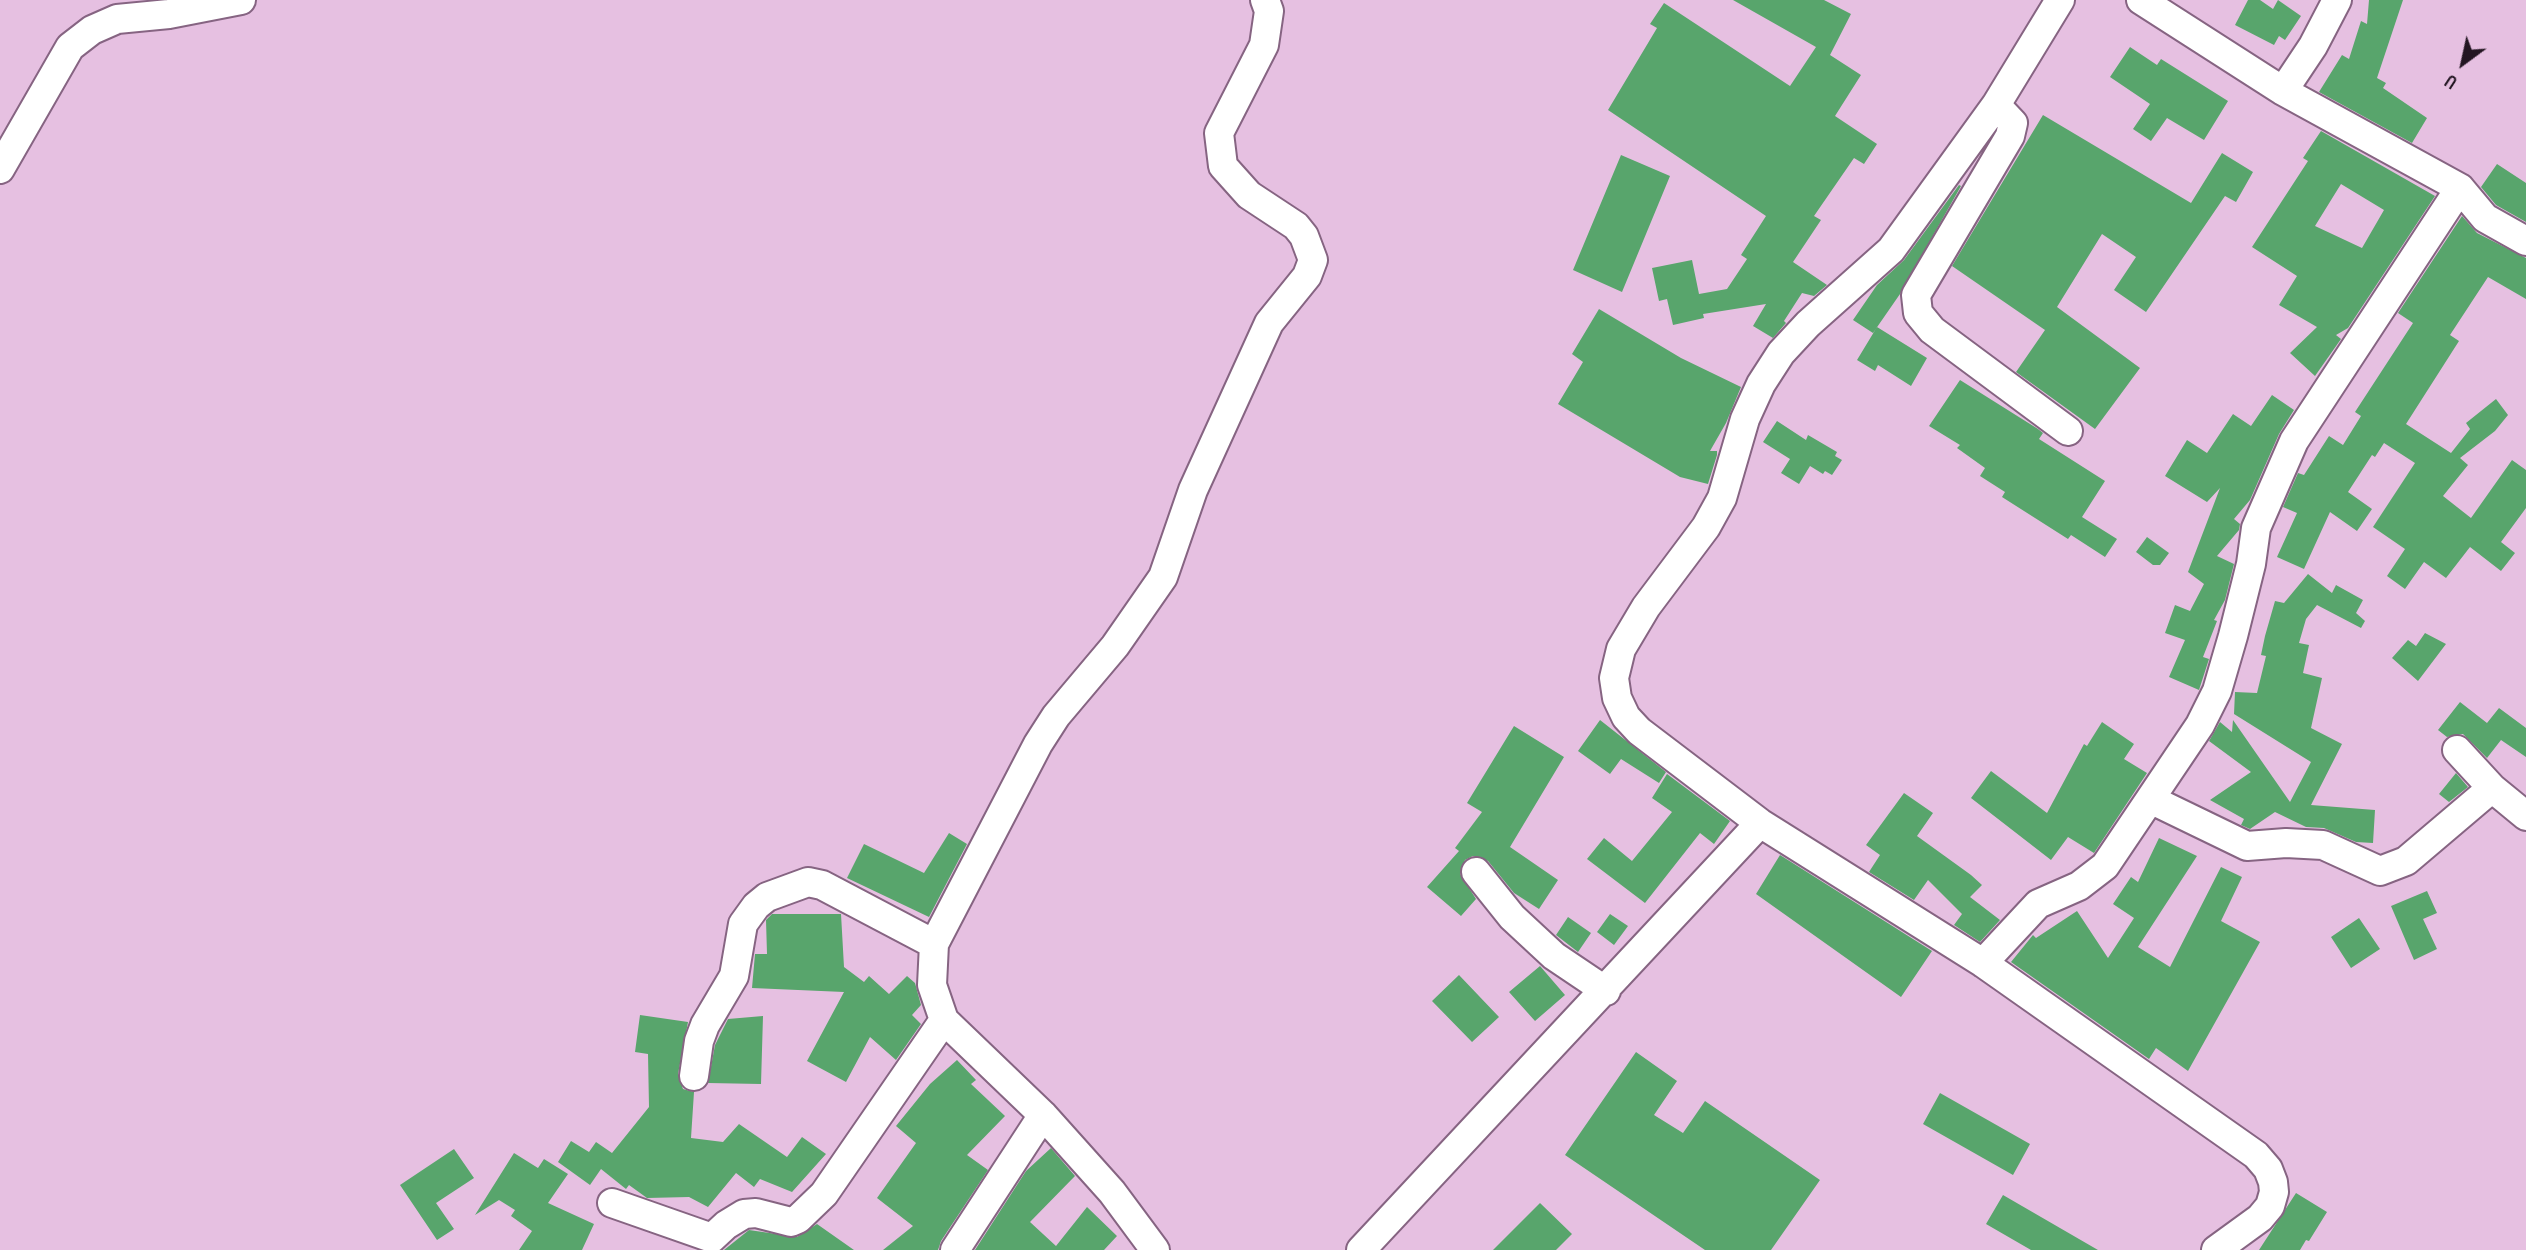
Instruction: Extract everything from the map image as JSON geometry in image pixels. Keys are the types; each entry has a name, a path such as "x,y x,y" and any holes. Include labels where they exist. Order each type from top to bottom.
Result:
{"street":[{"path":"0,169 70,47 92,30 117,19 169,15 241,0"},
{"path":"1155,1250 1112,1192 1044,1115 944,1020 932,985 934,944 1038,744 1056,716 1115,646 1163,577 1193,490 1269,323 1307,276 1313,260 1304,236 1296,226 1249,195 1223,166 1219,133 1264,45 1269,11 1265,0"},
{"path":"2060,0 1996,105 1891,250 1808,324 1781,354 1761,384 1745,419 1722,498 1706,527 1646,607 1621,649 1614,678 1617,698 1626,717 1639,731 1760,823 1983,963 2256,1155 2268,1169 2274,1192 2270,1206 2260,1218 2216,1250"},
{"path":"2141,0 2283,91 2460,188 2485,218 2526,241"},
{"path":"2283,91 2313,46 2337,0"},
{"path":"1996,105 2008,113 2013,124 2010,136 1916,295 1917,313 1932,330 2068,431"},
{"path":"1983,963 2038,904 2079,886 2105,866 2200,725 2217,691 2251,564 2256,528 2294,441 2460,188"},
{"path":"2457,750 2492,788 2526,816"},
{"path":"2152,800 2248,846 2286,843 2323,845 2380,871 2406,861 2492,788"},
{"path":"1361,1250 1447,1156 1606,991 1760,823"},
{"path":"1476,872 1513,917 1554,956 1606,991"},
{"path":"694,1076 702,1033 734,976 743,924 756,906 767,897 808,882 822,885 934,944"},
{"path":"612,1203 724,1244 744,1214 756,1213 791,1222 813,1206 944,1020"},
{"path":"956,1250 1044,1115"}],"building":[{"path":"1733,0 1824,0 1851,14 1830,55 1861,75 1835,116 1877,144 1864,164 1854,158 1814,216 1821,220 1793,262 1827,285 1814,296 1802,293 1784,321 1786,323 1773,338 1753,326 1766,304 1703,314 1704,318 1673,325 1667,299 1659,301 1652,268 1692,260 1699,294 1727,289 1747,259 1741,255 1766,216 1608,110 1657,28 1650,24 1664,3 1790,86 1816,47"},
{"path":"2248,0 2260,0 2273,9 2278,0 2301,16 2285,40 2279,36 2274,45 2235,25"},
{"path":"2369,0 2403,0 2377,78 2386,83 2383,88 2427,118 2412,143 2319,92 2342,55 2349,59 2361,21 2367,24"},
{"path":"2130,47 2157,65 2161,59 2228,101 2204,140 2167,118 2151,141 2133,129 2150,104 2110,77"},
{"path":"2043,115 2191,203 2222,153 2253,172 2236,202 2225,196 2146,312 2114,290 2136,257 2102,234 2057,307 2140,368 2095,429 2016,372 2045,330 1952,266"},
{"path":"2321,131 2435,196 2348,328 2336,335 2341,339 2315,376 2290,353 2317,327 2279,305 2297,276 2252,247 2308,161 2303,158","holes":["2341,184 2384,210 2362,248 2315,226"]},
{"path":"1621,155 1670,176 1622,292 1573,270"},
{"path":"2497,164 2526,183 2526,222 2496,205 2481,187"},
{"path":"1959,185 1961,186 1900,294 1873,333 1853,320 1877,285 1904,260"},
{"path":"2462,216 2477,233 2526,258 2526,299 2488,277 2450,335 2459,341 2406,424 2451,453 2470,429 2466,423 2496,399 2508,415 2495,431 2460,458 2468,465 2443,496 2471,518 2512,460 2526,470 2526,508 2501,542 2515,553 2501,571 2470,547 2446,578 2424,562 2405,589 2387,576 2405,549 2373,527 2415,463 2384,443 2375,457 2372,455 2348,492 2372,509 2357,531 2330,512 2304,569 2277,557 2297,513 2283,507 2298,473 2304,475 2329,436 2343,445 2361,416 2355,412 2413,323 2398,313"},
{"path":"1599,309 1681,358 1741,387 1726,423 1710,451 1717,451 1717,455 1708,484 1680,477 1558,404 1583,362 1572,354"},
{"path":"1877,327 1927,358 1911,386 1878,365 1875,371 1857,360"},
{"path":"1960,380 2038,429 2043,433 2039,439 2105,481 2082,517 2117,539 2105,557 2071,535 2068,539 2002,497 2005,492 1980,476 1985,468 1957,448 1960,445 1929,426"},
{"path":"2272,395 2294,410 2279,434 2250,500 2234,519 2240,524 2239,530 2217,556 2234,564 2225,600 2214,620 2217,621 2203,657 2209,659 2199,690 2169,677 2185,640 2165,633 2175,605 2190,611 2204,584 2188,572 2220,488 2207,502 2165,476 2187,440 2207,453 2233,414 2251,426"},
{"path":"1777,421 1806,440 1808,435 1837,452 1835,456 1842,460 1832,475 1825,471 1823,474 1810,466 1799,484 1781,473 1790,459 1763,442"},
{"path":"2147,537 2169,553 2160,565 2153,565 2136,552"},
{"path":"2308,574 2332,593 2336,585 2363,600 2356,613 2365,621 2361,628 2317,605 2306,619 2299,643 2309,645 2303,673 2322,678 2311,728 2342,744 2311,805 2375,810 2373,843 2356,842 2324,828 2306,827 2275,812 2250,829 2241,825 2244,819 2210,800 2251,772 2209,741 2220,722 2232,732 2233,720 2290,802 2311,762 2234,714 2235,692 2257,693 2266,656 2261,655 2275,601 2284,603"},
{"path":"2425,633 2446,644 2418,681 2392,658 2408,640 2416,646"},
{"path":"2460,702 2487,723 2499,708 2526,728 2526,757 2501,740 2487,758 2463,734 2447,737 2438,730"},
{"path":"1600,720 1666,772 1659,783 1621,759 1610,774 1578,751"},
{"path":"2102,722 2134,744 2124,759 2147,773 2094,853 2068,837 2051,860 1971,798 1991,771 2047,813 2084,744 2087,746"},
{"path":"1514,726 1564,757 1510,847 1558,880 1539,909 1514,893 1488,861 1473,856 1465,860 1460,874 1476,899 1461,916 1427,887 1459,851 1455,848 1482,812 1467,803"},
{"path":"2456,773 2468,787 2449,802 2439,794"},
{"path":"1667,774 1730,821 1714,844 1700,833 1645,903 1587,859 1604,838 1632,861 1672,812 1652,798"},
{"path":"1904,793 1933,813 1917,836 1982,885 1970,897 2000,920 1980,942 1954,925 1962,914 1928,880 1914,900 1869,872 1880,855 1866,845"},
{"path":"949,833 967,844 929,917 847,878 864,844 924,873"},
{"path":"2159,838 2197,856 2138,947 2170,967 2221,867 2242,877 2221,921 2260,942 2188,1071 2156,1048 2149,1059 2011,962 2033,935 2036,938 2077,911 2108,958 2134,918 2113,904 2131,877 2138,882"},
{"path":"1780,855 1932,951 1901,997 1756,894"},
{"path":"2427,891 2437,913 2423,919 2437,949 2414,960 2391,906"},
{"path":"772,914 841,914 844,967 864,982 869,976 889,994 907,976 915,983 921,1005 912,1015 921,1024 896,1060 870,1037 846,1082 807,1061 844,992 752,988 755,954 767,954 766,920"},
{"path":"1610,914 1628,926 1614,945 1597,932"},
{"path":"1568,917 1591,933 1578,952 1556,935"},
{"path":"2359,918 2380,949 2351,968 2331,937"},
{"path":"1540,966 1565,995 1535,1021 1509,992"},
{"path":"1459,975 1499,1017 1472,1042 1432,1001"},
{"path":"640,1015 688,1022 678,1074 683,1089 694,1092 691,1138 723,1142 739,1124 787,1157 802,1137 826,1154 792,1192 760,1179 754,1187 736,1173 708,1207 689,1197 647,1198 629,1185 626,1189 601,1169 590,1185 558,1162 571,1141 589,1152 596,1142 612,1153 649,1107 648,1054 635,1052"},
{"path":"763,1016 761,1084 708,1083 715,1045 728,1019"},
{"path":"1636,1052 1677,1081 1654,1115 1683,1133 1705,1101 1820,1180 1771,1250 1705,1250 1565,1155"},
{"path":"957,1060 976,1080 971,1084 1005,1116 967,1155 988,1170 941,1241 938,1250 883,1250 913,1226 877,1198 916,1143 896,1126 930,1084"},
{"path":"1940,1093 2030,1144 2013,1175 1923,1124"},
{"path":"1051,1148 1075,1176 1030,1222 1056,1246 1087,1207 1117,1236 1104,1250 975,1250 1026,1171"},
{"path":"454,1149 474,1178 436,1203 454,1229 437,1240 400,1185"},
{"path":"514,1153 538,1168 544,1159 568,1174 548,1203 594,1224 582,1250 519,1250 532,1231 511,1216 515,1210 499,1200 475,1215"},
{"path":"2296,1193 2327,1212 2309,1241 2306,1240 2300,1250 2259,1250"},
{"path":"2003,1195 2098,1250 2031,1250 1986,1224"},
{"path":"1540,1203 1572,1234 1556,1250 1493,1250"},
{"path":"817,1224 854,1250 724,1250 749,1230 797,1237"}]}
